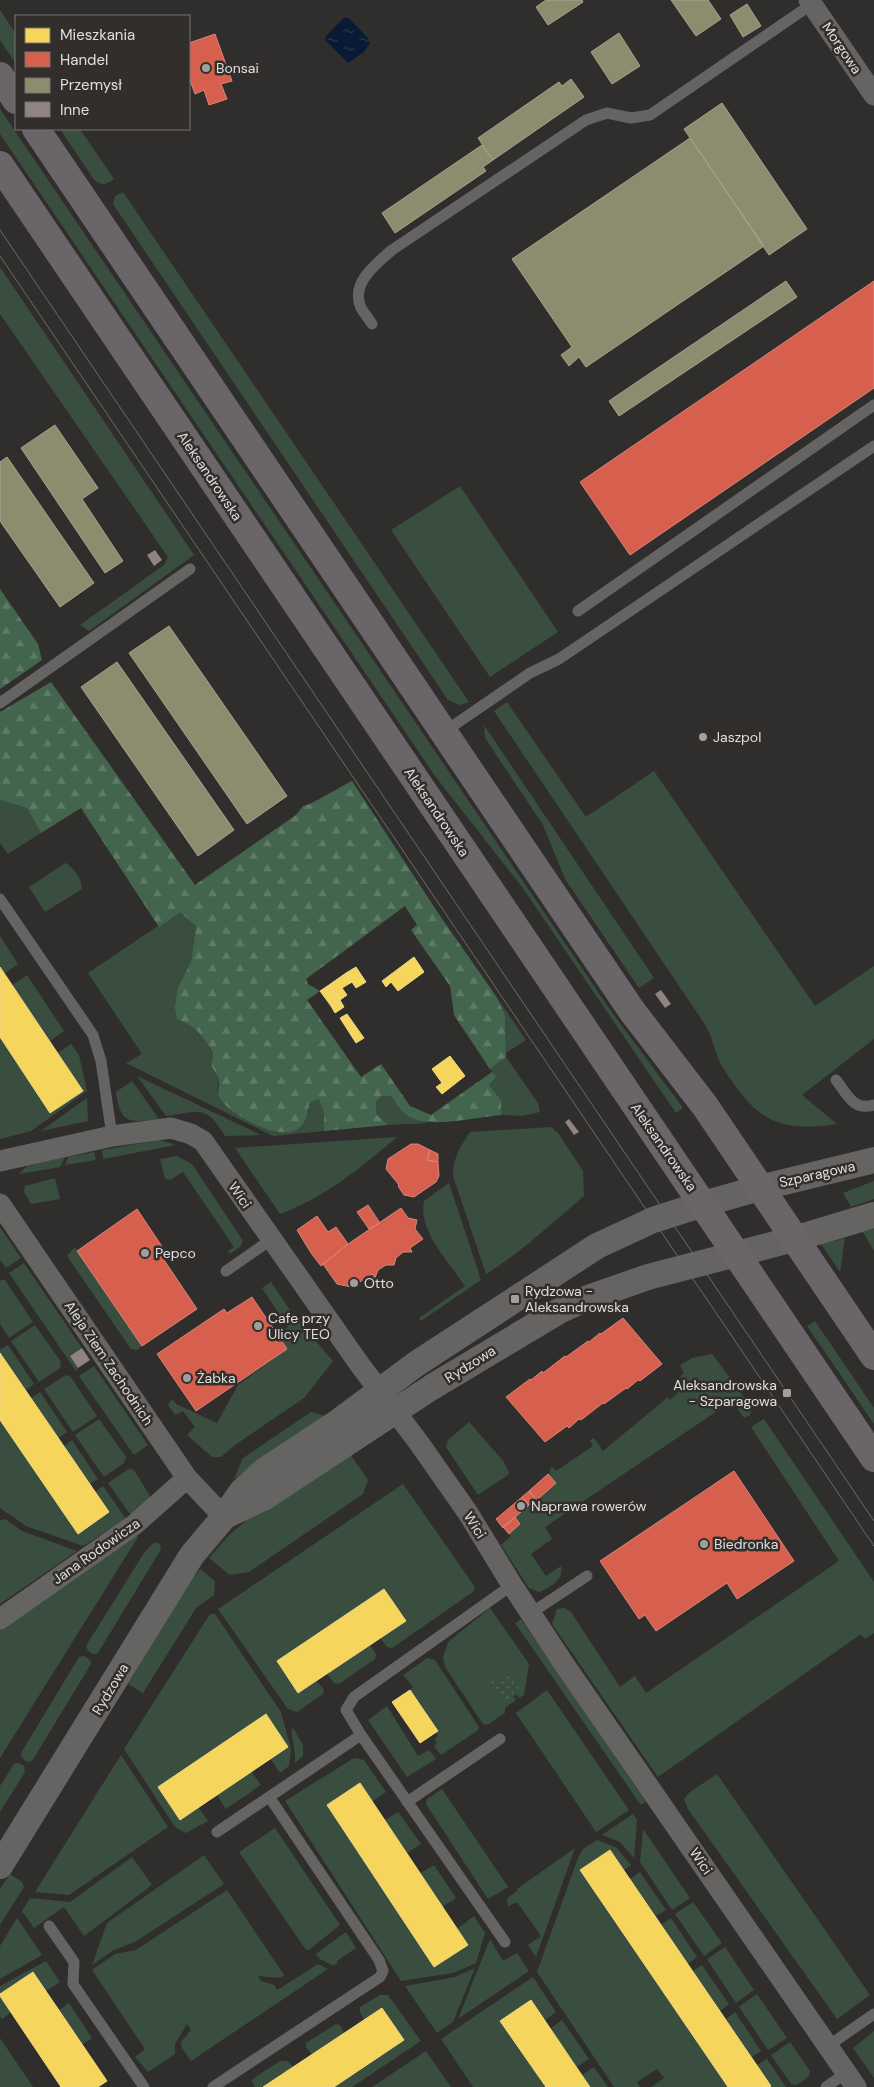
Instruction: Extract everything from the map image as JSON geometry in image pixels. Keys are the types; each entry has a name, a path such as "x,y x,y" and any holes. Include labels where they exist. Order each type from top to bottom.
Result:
{"main road":[{"path":"0,76 15,98"},
{"path":"37,130 632,1011 705,1106 874,1356"},
{"name":"Aleksandrowska","path":"0,165 874,1458"}],"street":[{"name":"Morgowa","path":"810,2 874,96"},
{"name":"Wici","path":"0,1161 112,1136 171,1128 194,1135 203,1141 468,1513 564,1664 851,2080"},
{"name":"Szparagowa","path":"703,1204 874,1160"},
{"name":"Aleja Ziem Zachodnich","path":"0,1204 187,1478 224,1517"},
{"name":"Rydzowa","path":"0,1866 186,1565 242,1491 265,1470 343,1418 416,1364 597,1246 653,1220 703,1204"},
{"path":"794,1239 874,1215"},
{"name":"Rydzowa","path":"224,1517 264,1497 395,1411 559,1311 628,1283 794,1239"},
{"name":"Jana Rodowicza","path":"0,1619 134,1525 187,1478"}],"lane":[{"path":"372,324 361,308 358,294 362,281 392,250 586,120 607,113 631,118 650,115 810,2"},
{"path":"578,611 874,405"},
{"path":"444,732 530,673 559,659 874,446"},
{"path":"0,703 190,569"},
{"path":"0,899 93,1035 101,1061 112,1136"},
{"path":"836,1080 857,1106 864,1108 874,1105"},
{"path":"226,1271 272,1239"},
{"path":"532,1613 587,1576"},
{"path":"505,1942 361,1735 346,1710 354,1696 512,1585"},
{"path":"217,1832 361,1735"},
{"path":"408,1802 500,1739"},
{"path":"213,2087 380,1977 383,1972 379,1960 270,1798"},
{"path":"49,1926 74,1962 73,1984 144,2087"},
{"path":"828,2046 874,2014"},
{"path":"826,2087 851,2080"}],"green space":[{"path":"0,10 15,32 15,62 0,40"},
{"path":"0,109 611,1011 683,1108 676,1113 522,887 435,776 0,134"},
{"path":"61,130 81,130 114,179 105,184 95,181"},
{"path":"123,192 469,702 460,705 448,700 113,204 115,196"},
{"path":"0,267 194,555 89,631 80,625 164,565 168,557 0,314"},
{"path":"460,486 558,632 490,677 391,530"},
{"path":"0,589 38,644 42,660 0,689"},
{"path":"51,682 195,885 296,815 303,806 352,781 438,913 496,996 505,1015 506,1057 490,1069 454,1015 450,986 411,930 417,925 405,906 306,979 308,984 320,991 307,1000 361,1077 381,1064 410,1106 431,1115 492,1072 496,1077 489,1085 501,1100 501,1115 443,1122 421,1121 405,1114 391,1096 381,1096 376,1102 376,1114 388,1125 324,1131 324,1113 319,1099 309,1103 304,1123 298,1129 286,1132 266,1129 245,1119 227,1107 219,1095 219,1080 213,1070 211,1050 195,1029 177,1019 175,1007 178,987 191,962 196,926 180,912 159,927 81,808 41,833 27,808 0,800 0,712"},
{"path":"507,702 586,817 654,771 815,1006 874,966 874,1039 802,1095 837,1124 806,1127 780,1123 768,1118 746,1100 722,1065 706,1026 494,711"},
{"path":"484,725 654,978 639,988 565,879 543,825 485,738"},
{"path":"0,800 27,808 41,833 8,854 0,843"},
{"path":"65,863 77,874 81,881 82,889 45,912 29,887"},
{"path":"180,911 196,926 191,962 178,987 191,1025 201,1033 213,1054 212,1067 219,1079 217,1091 309,1113 309,1103 320,1099 324,1113 324,1131 273,1136 126,1063 142,1054 88,973"},
{"path":"0,936 18,964 4,974 0,967"},
{"path":"27,975 64,1031 50,1041 12,985"},
{"path":"496,996 526,1040 506,1053 505,1015"},
{"path":"0,1037 50,1112 83,1091 58,1053 71,1044 79,1055 87,1091 31,1131 0,1139"},
{"path":"506,1057 538,1103 540,1112 522,1116 501,1115 501,1100 489,1085 495,1077 490,1069"},
{"path":"137,1076 261,1135 225,1136 212,1119 201,1113 194,1112 166,1116"},
{"path":"132,1081 159,1119 134,1121 124,1116 120,1110 116,1092"},
{"path":"381,1096 391,1096 407,1114 429,1123 388,1125 376,1114 376,1102"},
{"path":"87,1098 88,1121 41,1131"},
{"path":"551,1127 558,1133 583,1171 584,1196 524,1247 486,1274 453,1176 454,1164 458,1153 470,1132"},
{"path":"397,1137 342,1181 297,1207 280,1214 235,1148"},
{"path":"159,1140 176,1145 103,1159 102,1150"},
{"path":"94,1152 96,1160 65,1165 68,1157"},
{"path":"177,1156 192,1164 243,1241 240,1247 230,1254 228,1251 234,1247 183,1172 170,1180 165,1179 160,1159"},
{"path":"65,1157 60,1167 19,1174 27,1166"},
{"path":"55,1178 60,1199 31,1204 24,1192 25,1186"},
{"path":"874,1181 874,1199 851,1207 843,1193"},
{"path":"449,1183 481,1280 421,1321 419,1318 465,1286 436,1246 430,1235 423,1212 424,1201"},
{"path":"0,1227 21,1258 6,1268 0,1260"},
{"path":"874,1229 874,1251 863,1232"},
{"path":"845,1238 840,1272 821,1244"},
{"path":"75,1247 142,1346 137,1350 131,1349 67,1256"},
{"path":"24,1263 82,1348 70,1356 78,1368 76,1371 9,1273"},
{"path":"5,1280 33,1322 9,1338 0,1324 0,1281"},
{"path":"271,1282 292,1313 333,1361 304,1398 235,1445 221,1457 212,1457 187,1435 195,1427 183,1411 175,1415 168,1405 172,1399 176,1404 217,1423 238,1385 287,1349 278,1335 288,1327 262,1288"},
{"path":"815,1321 874,1408 874,1424 807,1326"},
{"path":"35,1325 61,1362 60,1368 39,1382 11,1341"},
{"path":"8,1345 34,1384 26,1390 0,1353 0,1350"},
{"path":"711,1354 752,1408 750,1415 744,1418 732,1401 545,1527 552,1539 531,1554 546,1576 561,1566 561,1575 556,1582 539,1592 529,1588 501,1545 520,1524 515,1517 556,1483 548,1474 550,1469 552,1467 556,1471 593,1446 590,1440 594,1438 603,1451 668,1397 670,1400 686,1385 680,1376 684,1373 680,1365 692,1358"},
{"path":"94,1366 148,1445 134,1455 79,1376"},
{"path":"66,1375 70,1376 97,1416 73,1432 44,1389"},
{"path":"40,1392 67,1432 58,1438 31,1398"},
{"path":"311,1412 325,1416 234,1479 243,1458"},
{"path":"99,1419 126,1457 124,1463 104,1477 75,1435"},
{"path":"764,1419 874,1582 874,1633 865,1639 861,1634 658,1777 552,1624 557,1609 564,1608 571,1612 620,1687 635,1676 646,1693 839,1561 751,1427"},
{"path":"0,1420 78,1533 109,1512 95,1492 103,1486 126,1519 83,1546 26,1526 0,1508"},
{"path":"469,1422 504,1462 509,1472 508,1475 478,1495 446,1447 448,1440"},
{"path":"72,1440 98,1479 90,1484 64,1446"},
{"path":"348,1451 368,1480 363,1494 249,1572 230,1575 209,1558 228,1536 254,1514"},
{"path":"129,1469 134,1470 151,1498 132,1513 129,1513 108,1483"},
{"path":"403,1484 475,1587 473,1592 392,1648 387,1647 380,1638 406,1621 384,1589 277,1661 298,1693 317,1681 324,1690 323,1694 297,1712 288,1709 218,1609"},
{"path":"5,1519 22,1531 77,1551 0,1604 0,1520"},
{"path":"136,1534 138,1537 0,1758 0,1628"},
{"path":"157,1542 161,1546 160,1551 98,1653 93,1654 88,1651 86,1646 144,1553 152,1544"},
{"path":"200,1569 215,1581 214,1595 196,1608 143,1693 128,1684 184,1590"},
{"path":"490,1608 529,1664 524,1695 519,1698 516,1694 513,1696 516,1700 505,1708 505,1713 487,1725 483,1724 445,1667 443,1657 448,1642"},
{"path":"210,1614 215,1614 281,1712 291,1749 289,1766 280,1773 270,1758 265,1714 158,1787 180,1820 198,1807 208,1821 186,1833 173,1824 124,1749"},
{"path":"521,1619 646,1802 641,1805 638,1801 515,1623"},
{"path":"370,1645 376,1654 375,1659 339,1684 334,1683 327,1674"},
{"path":"84,1656 90,1660 91,1664 32,1761 27,1762 22,1758 21,1753 79,1657"},
{"path":"427,1658 435,1660 479,1727 477,1731 441,1755 434,1746 437,1743 434,1739 438,1736 436,1732 438,1730 410,1690 413,1687 403,1675"},
{"path":"510,1670 523,1690 504,1702 491,1682"},
{"path":"547,1690 629,1810 596,1832 516,1713"},
{"path":"387,1706 418,1756 429,1750 436,1759 407,1777 368,1720"},
{"path":"292,1726 303,1745 303,1756 295,1763 295,1753"},
{"path":"121,1755 168,1827 69,1895 35,1892"},
{"path":"354,1758 364,1760 386,1792 372,1802 327,1805 434,1967 467,1945 457,1929 474,1916 485,1933 476,1963 453,1973 401,1981 285,1801"},
{"path":"18,1763 24,1766 25,1772 0,1812 0,1786 14,1764"},
{"path":"251,1771 261,1785 226,1809 217,1795"},
{"path":"717,1774 870,1995 837,2019 688,1809 684,1799 690,1792"},
{"path":"442,1789 508,1887 488,1899 426,1804 427,1799"},
{"path":"398,1812 421,1844 407,1853 385,1820"},
{"path":"633,1814 637,1820 634,1858 620,1842 602,1835"},
{"path":"275,1828 340,1925 310,1949 306,1950 239,1852"},
{"path":"643,1829 690,1898 672,1910 640,1862"},
{"path":"597,1840 617,1848 631,1865 624,1870 610,1850 580,1871 728,2087 651,2087 664,2078 657,2069 637,2082 640,2087 614,2087 537,1972 578,1858 583,1849"},
{"path":"575,1848 536,1957 528,1945 541,1936 517,1902 508,1906 507,1899 517,1889"},
{"path":"204,1855 224,1884 135,1942 114,1950 92,1965 107,1923"},
{"path":"132,1857 152,1885 84,1936 64,1907 34,1928 22,1911 30,1898 70,1902"},
{"path":"434,1865 456,1898 442,1907 420,1873"},
{"path":"640,1872 666,1910 656,1916 630,1879"},
{"path":"10,1874 22,1882 24,1887 0,1925 0,1889"},
{"path":"227,1890 284,1975 280,1978 258,1976 261,1981 274,1985 277,1990 318,1964 328,1969 191,2061 182,2048 181,2042 191,2030 187,2024 175,2044 175,2054 148,2072 135,2057 145,2049 92,1970 115,1954 136,1950"},
{"path":"693,1902 722,1943 704,1956 675,1914"},
{"path":"17,1918 42,1955 0,1979 0,1946"},
{"path":"671,1918 697,1957 688,1964 661,1925"},
{"path":"346,1932 356,1948 337,1961 334,1966 320,1959 316,1954"},
{"path":"490,1939 503,1961 517,1953 529,1971 458,2019"},
{"path":"725,1947 754,1990 736,2003 707,1959"},
{"path":"46,1961 60,1982 46,1991 33,1972 0,1994 0,1986"},
{"path":"702,1965 729,2004 720,2011 693,1971"},
{"path":"475,1968 453,2022 437,2033 405,1986 455,1977"},
{"path":"533,1977 556,2012 545,2020 530,2000 501,2021 546,2087 473,2087 441,2039"},
{"path":"757,1994 787,2038 768,2050 739,2007"},
{"path":"380,1995 388,1995 421,2041 352,2087 334,2087 404,2040 383,2008 364,2020 360,2007"},
{"path":"0,1996 11,2012 2,2019 0,2016"},
{"path":"69,2003 92,2038 82,2045 59,2010"},
{"path":"735,2012 761,2051 752,2057 726,2019"},
{"path":"562,2020 589,2059 577,2067 550,2029"},
{"path":"336,2024 340,2025 344,2033 312,2055 306,2047 306,2043"},
{"path":"874,2031 874,2078 853,2048"},
{"path":"0,2038 33,2087 0,2087"},
{"path":"790,2042 810,2071 809,2076 797,2085 791,2084 771,2055"},
{"path":"426,2051 451,2087 372,2087"},
{"path":"767,2059 786,2087 769,2087 771,2085 757,2065"},
{"path":"280,2061 288,2061 293,2067 263,2087 255,2087 251,2080"},
{"path":"594,2067 608,2087 590,2087 582,2075"}],"water":[{"path":"344,18 349,18 367,37 370,43 364,52 348,63 325,40 326,36"}],"building: Mieszkania":[{"path":"414,957 424,972 398,991 391,982 386,987 382,981"},
{"path":"0,967 83,1091 50,1113 0,1037"},
{"path":"356,967 366,982 356,988 346,973"},
{"path":"346,973 352,982 342,988 347,995 340,1000 329,985"},
{"path":"329,985 340,1000 331,1006 320,991"},
{"path":"340,1000 344,1007 335,1013 331,1006"},
{"path":"347,1014 354,1024 347,1029 340,1018"},
{"path":"354,1024 364,1038 356,1043 347,1029"},
{"path":"450,1056 465,1076 442,1094 436,1087 442,1083 432,1069"},
{"path":"0,1353 109,1512 78,1534 0,1420"},
{"path":"384,1589 406,1621 298,1693 277,1661"},
{"path":"410,1690 438,1731 420,1743 392,1702"},
{"path":"266,1714 288,1747 180,1820 158,1787"},
{"path":"360,1783 468,1945 434,1967 327,1805"},
{"path":"610,1850 771,2086 728,2087 580,1870"},
{"path":"33,1972 107,2081 98,2087 61,2087 0,1996 0,1994"},
{"path":"531,2000 590,2087 546,2087 500,2021"},
{"path":"382,2008 404,2040 334,2087 263,2087"}],"building: Handel":[{"path":"215,34 232,81 221,84 227,99 209,105 204,90 195,94 190,81 190,43"},
{"path":"874,281 874,388 630,555 580,482"},
{"path":"411,1144 418,1144 430,1150 427,1160 438,1162 439,1176 436,1182 414,1197 404,1195 399,1185 386,1169 388,1159"},
{"path":"430,1150 438,1154 438,1162 427,1160"},
{"path":"368,1205 380,1223 369,1229 357,1212"},
{"path":"401,1208 408,1218 417,1220 415,1229 423,1239 410,1248 412,1252 403,1252 396,1258 394,1265 386,1265 378,1270 375,1278 372,1274 352,1287 337,1284 323,1264 348,1244"},
{"path":"137,1209 165,1251 160,1254 197,1309 142,1346 77,1251"},
{"path":"317,1216 328,1232 336,1227 348,1244 321,1266 297,1230"},
{"path":"252,1297 287,1349 196,1411 157,1354 224,1309 227,1313"},
{"path":"623,1318 662,1364 640,1381 638,1380 581,1420 579,1419 569,1428 567,1426 545,1442 506,1397"},
{"name":"Biedronka","path":"734,1471 794,1561 737,1599 727,1583 656,1631 645,1615 639,1619 600,1561"},
{"path":"548,1474 556,1483 537,1500 529,1491"},
{"path":"529,1491 535,1499 529,1505 522,1497"},
{"path":"522,1497 529,1505 522,1511 515,1503"},
{"path":"515,1503 522,1511 503,1528 496,1519"},
{"path":"515,1517 520,1524 509,1534 503,1527"}],"building: Przemysł":[{"path":"546,0 582,0 583,2 548,25 536,7"},
{"path":"671,0 708,0 721,19 696,36"},
{"path":"747,4 761,26 743,37 730,15"},
{"path":"619,33 640,66 612,84 591,52"},
{"path":"571,79 584,97 493,160 478,138 559,82 562,86"},
{"path":"722,103 807,229 769,255 684,129"},
{"path":"690,138 764,246 586,367 579,357 569,366 561,355 572,347 512,259"},
{"path":"482,145 493,160 483,167 486,171 395,233 382,213"},
{"path":"786,281 797,297 619,416 609,401"},
{"path":"55,425 98,488 82,499 123,561 105,573 21,448"},
{"path":"7,457 94,583 60,607 0,521 0,462"},
{"path":"169,626 287,796 247,824 129,653"},
{"path":"117,662 234,830 198,856 81,687"}],"building: Inne":[{"path":"155,550 162,560 154,566 147,555"},
{"path":"661,990 671,1004 665,1008 655,994"},
{"path":"569,1119 579,1132 574,1135 565,1122"},
{"path":"82,1348 90,1360 78,1368 70,1356"}],"tram line":[{"path":"0,230 874,1521"},
{"path":"0,256 874,1546"}],"place":[{"name":"Bonsai","path":"206,68"},
{"name":"Jaszpol","path":"703,737"},
{"name":"Pepco","path":"145,1253"},
{"name":"Otto","path":"354,1283"},
{"name":"Rydzowa - Aleksandrowska","path":"515,1299"},
{"name":"Cafe przy Ulicy TEO","path":"258,1326"},
{"name":"Żabka","path":"187,1378"},
{"name":"Aleksandrowska - Szparagowa","path":"787,1393"},
{"name":"Naprawa rowerów","path":"521,1506"},
{"name":"Biedronka","path":"704,1544"}]}
